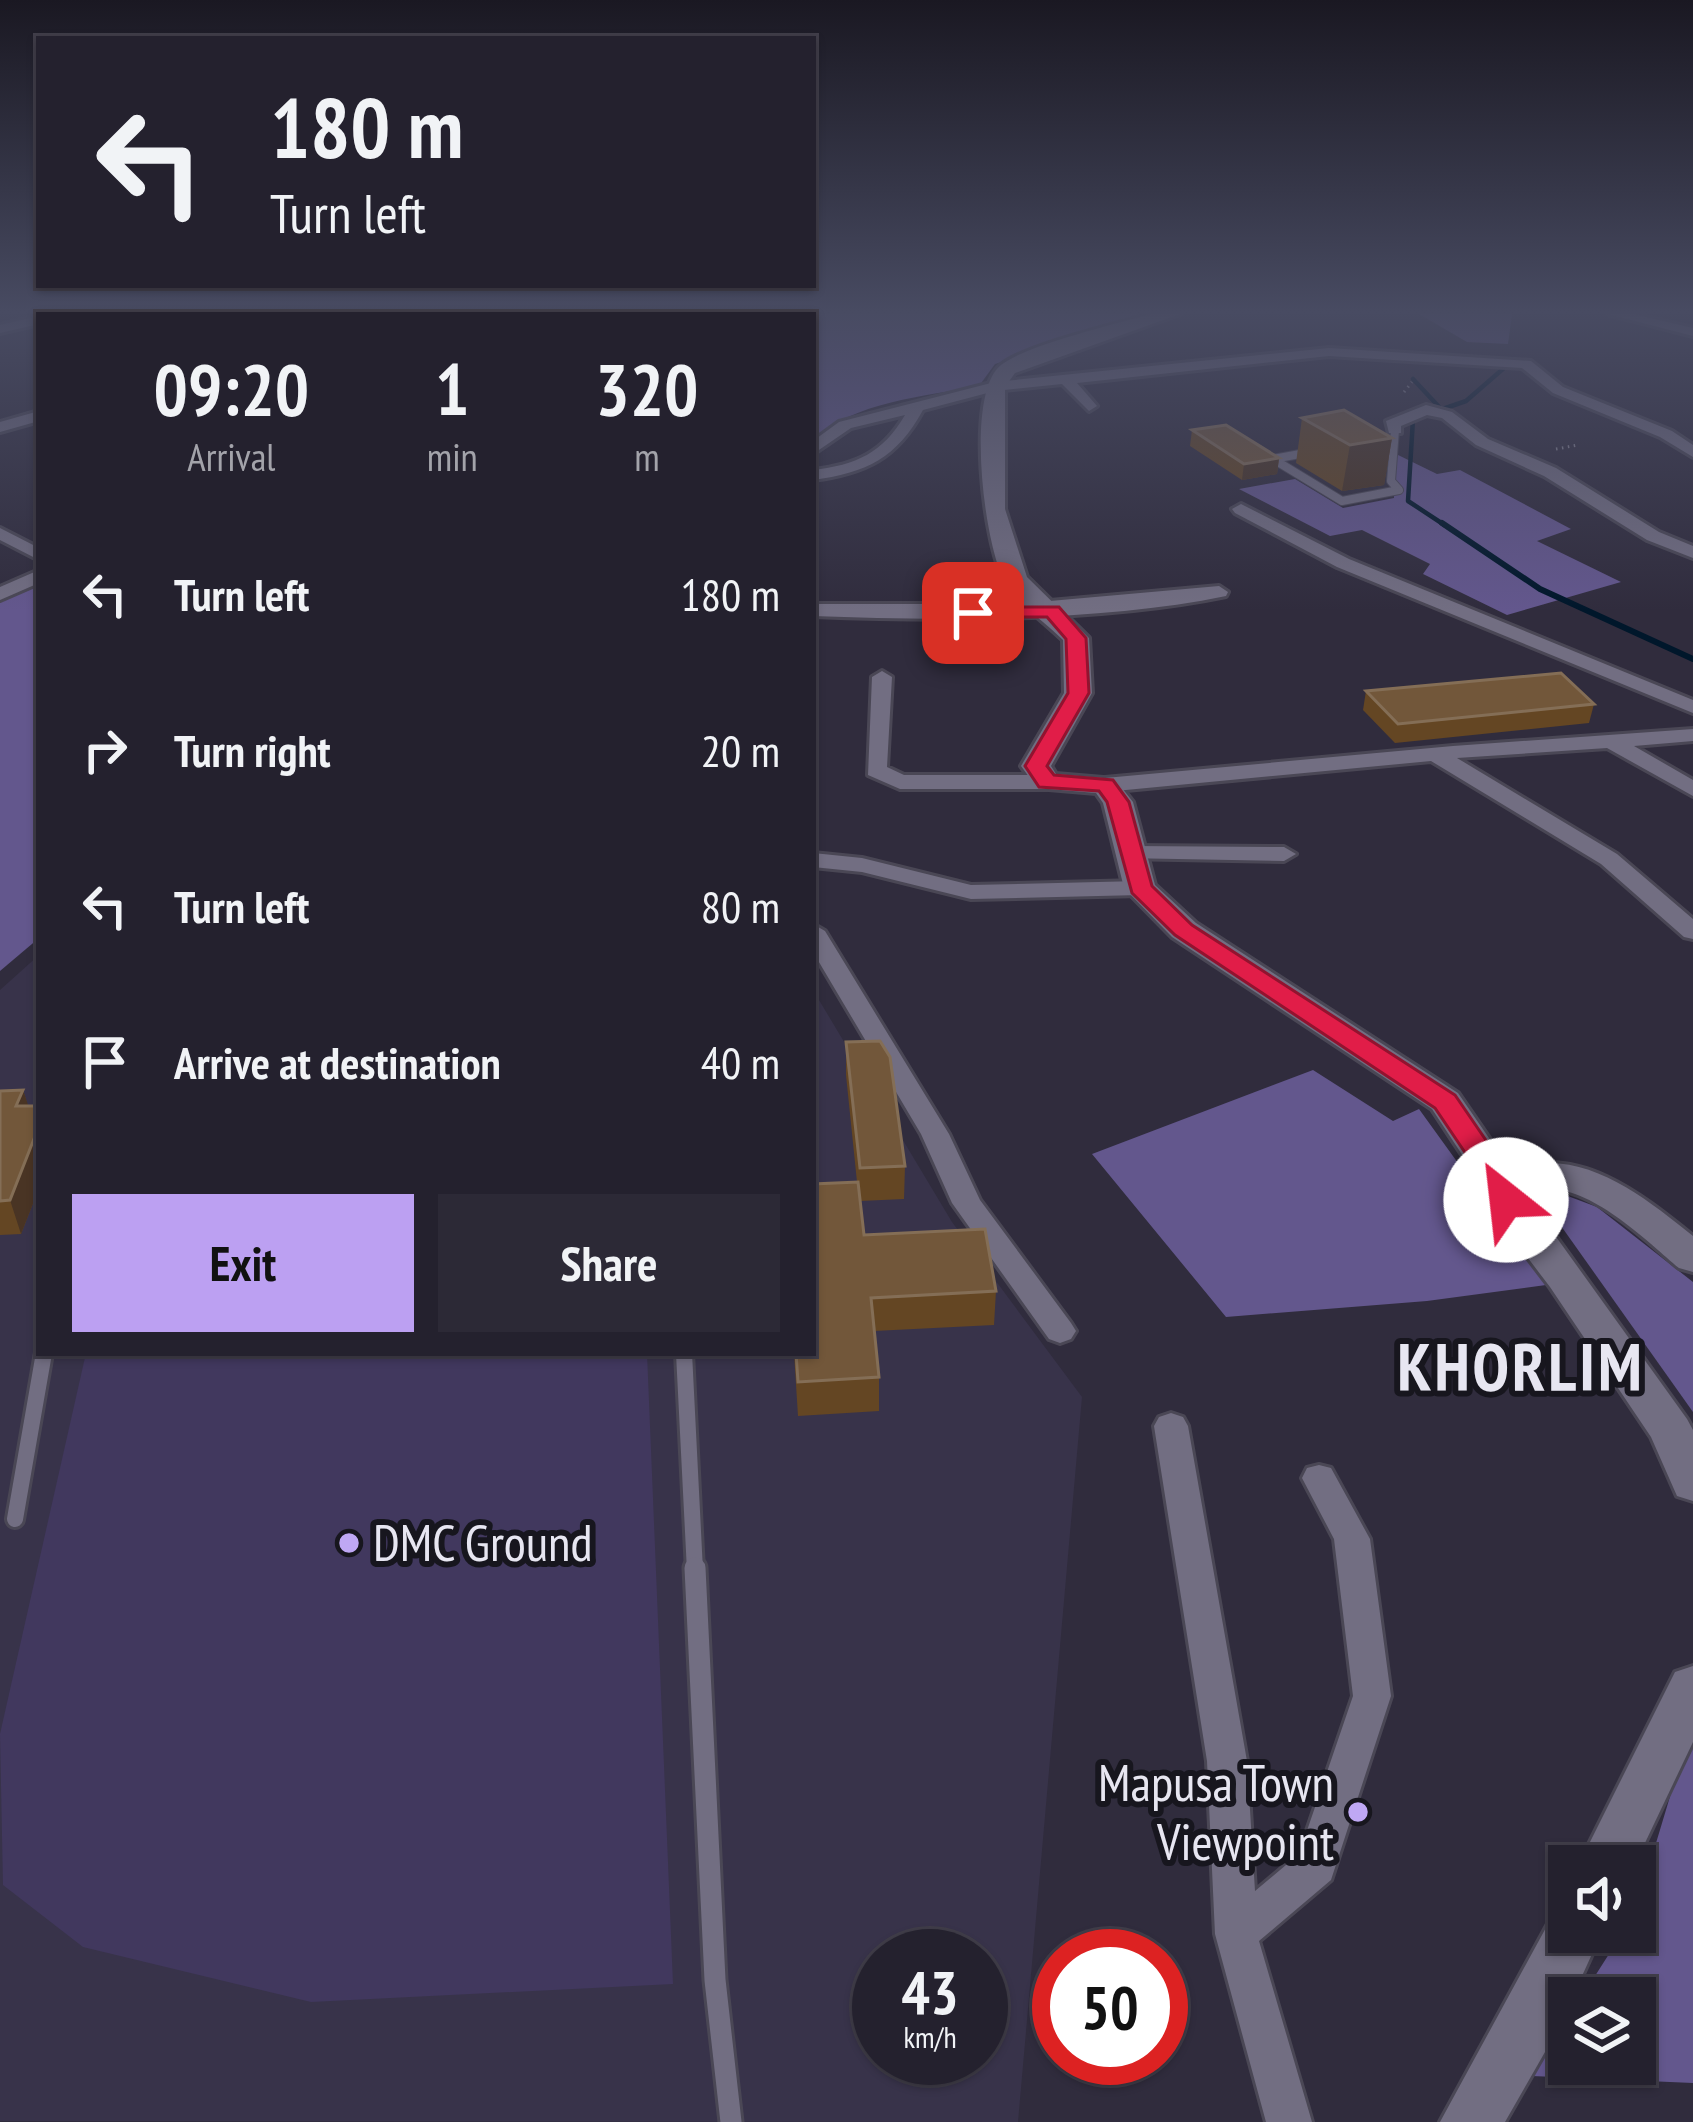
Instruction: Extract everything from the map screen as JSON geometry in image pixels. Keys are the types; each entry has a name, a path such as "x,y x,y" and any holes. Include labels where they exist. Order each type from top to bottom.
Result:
{"street":[{"path":"816,447 845,425 887,413"},
{"path":"816,475 848,471 882,456 896,444 913,413"},
{"path":"995,413 994,509 1016,580 1076,638 1078,693 1036,766 1047,782"},
{"path":"1394,433 1392,424 1419,413"},
{"path":"1439,413 1482,442 1550,472 1653,536 1693,553"},
{"path":"1611,413 1689,447"},
{"path":"0,427 36,417"},
{"path":"1240,509 1343,563 1693,707"},
{"path":"0,533 36,553"},
{"path":"0,594 36,577"},
{"path":"816,610 1052,611 1219,592"},
{"path":"882,677 876,770 900,782 1106,785 1693,736"},
{"path":"1609,740 1693,789"},
{"path":"1435,754 1609,859 1693,932"},
{"path":"1106,785 1118,802 1140,888 1184,930 1445,1101 1505,1190 1513,1210 1565,1276 1671,1431 1693,1483"},
{"path":"1131,853 1284,854"},
{"path":"816,860 862,865 971,892 1140,888"},
{"path":"816,936 935,1134 967,1203 1060,1331"},
{"path":"1505,1190 1536,1174 1570,1178 1613,1199 1693,1258"},
{"path":"1171,1426 1228,1760 1236,1934 1289,2122"},
{"path":"1236,1934 1316,1866 1372,1696 1352,1539 1319,1478"},
{"path":"1616,1845 1693,1688"},
{"path":"1471,2122 1564,1953"}],"lane":[{"path":"1333,447 1273,459 1342,501 1399,490 1391,481 1394,433 1373,440"},
{"path":"15,1520 43,1356"},
{"path":"684,1356 715,1980 731,2122"}],"shaded area":[{"path":"816,413 858,413 848,417 816,438"},
{"path":"1394,453 1437,474 1460,470 1571,529 1537,541 1621,582 1507,615 1423,574 1430,564 1362,530 1330,536 1239,489 1295,479 1343,508 1394,498"},
{"path":"36,584 36,941 0,971 0,600"},
{"path":"36,958 36,1356 816,1356 816,995 952,1222 1082,1397 1018,2122 0,2121 0,990"},
{"path":"1313,1070 1393,1121 1419,1109 1546,1285 1427,1301 1226,1317 1092,1154"},
{"path":"1557,1192 1597,1207 1693,1282 1693,1412 1549,1209"},
{"name":"DMC Ground","path":"85,1356 647,1356 673,1984 311,2002 83,1947 3,1885 0,1734"},
{"path":"1693,1720 1693,2083 1656,2081 1656,1977 1594,1977 1610,1953 1656,1953 1655,1845"},
{"path":"1548,2050 1548,2077 1532,2076"}],"building":[{"path":"1349,413 1392,438 1350,445 1302,418"},
{"path":"1226,425 1279,458 1244,464 1192,430"},
{"path":"1561,673 1594,704 1398,724 1366,691"},
{"path":"880,1041 890,1057 905,1166 860,1168 846,1042"},
{"path":"23,1090 16,1106 36,1106 36,1134 10,1200 0,1201 0,1091"},
{"path":"858,1182 864,1235 985,1229 996,1291 871,1298 879,1377 798,1382 796,1356 816,1356 816,1184"}],"waterway":[{"path":"1418,417 1413,419 1408,501 1446,526"},
{"path":"1442,523 1540,589 1693,659"}],"place":[{"name":"DMC Ground","path":"349,1543"},
{"name":"Mapusa Town Viewpoint","path":"1358,1812"}],"district":[{"name":"KHORLIM","path":"1521,1367"}],"route":[{"path":"973,613 1052,611 1076,638 1078,693 1036,766 1047,782 1106,785 1118,802 1140,888 1184,930 1445,1101 1505,1190 1506,1200"}]}
